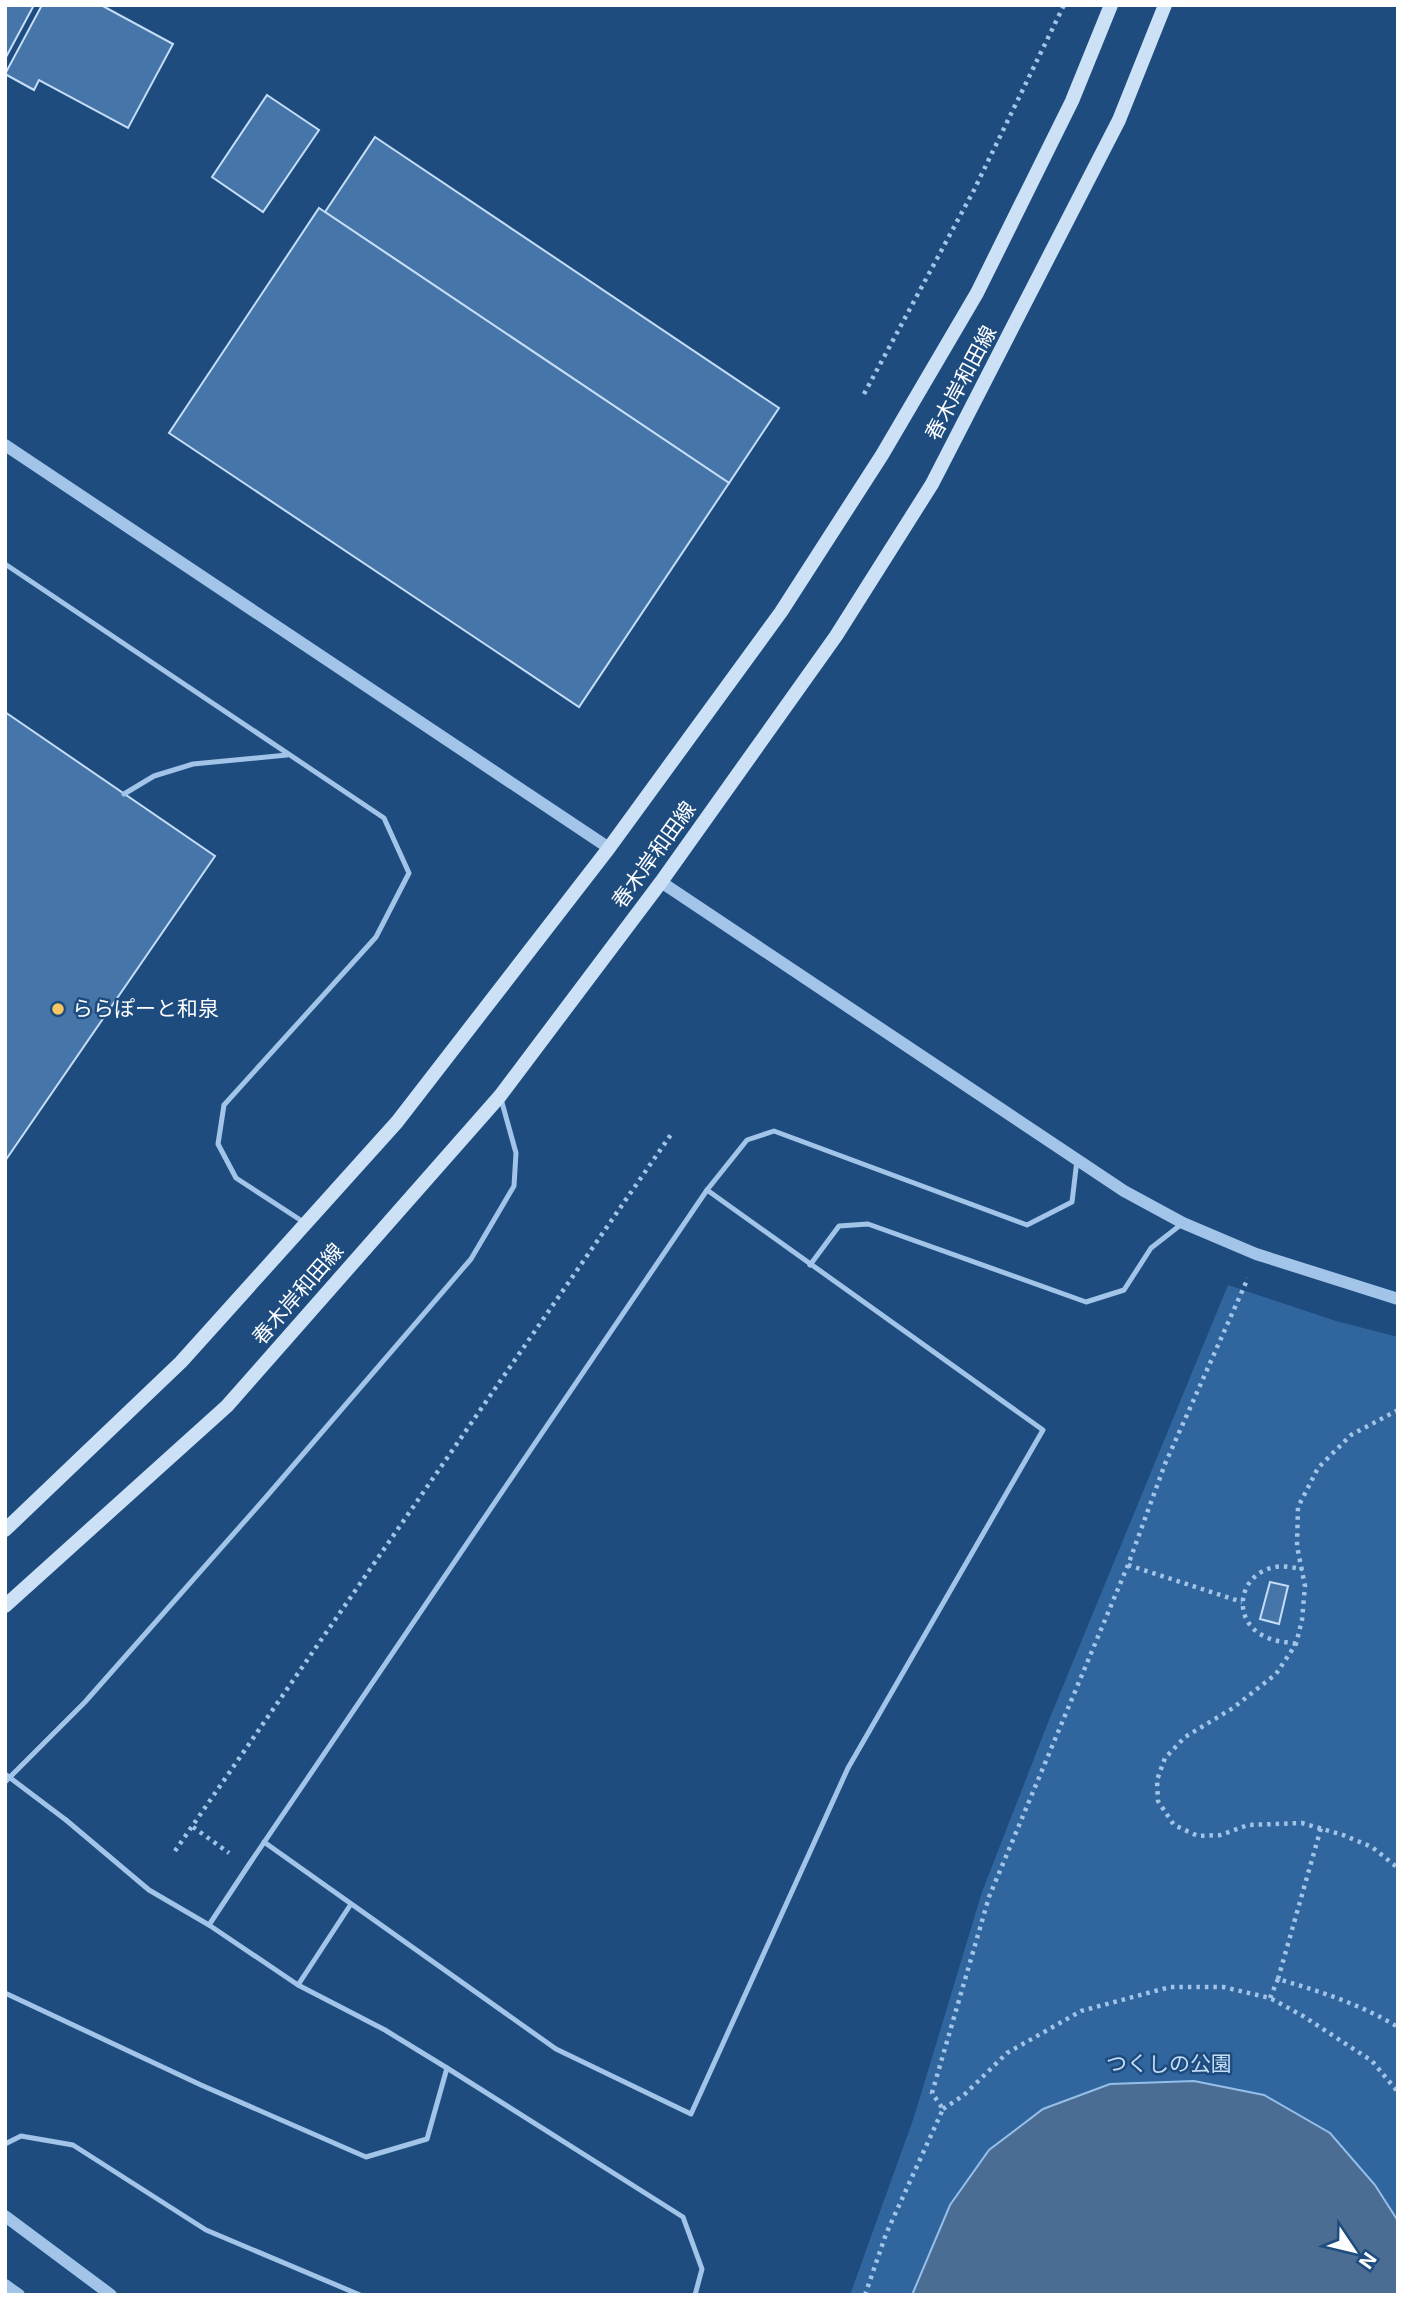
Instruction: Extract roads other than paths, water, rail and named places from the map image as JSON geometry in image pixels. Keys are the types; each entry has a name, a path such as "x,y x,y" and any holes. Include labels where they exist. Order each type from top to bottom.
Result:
{"main road":[{"name":"春木岸和田線","path":"5,1530 181,1362 397,1122 609,848 781,612 882,455 977,293 1072,101 1111,5"},
{"name":"春木岸和田線","path":"5,1606 227,1406 500,1096 662,883 836,636 932,484 1119,120 1165,5"}],"street":[{"path":"5,445 609,848"},
{"path":"662,883 1124,1191 1183,1223 1255,1254 1398,1299"},
{"path":"5,2216 111,2295"},
{"path":"5,2285 19,2295"}],"lane":[{"path":"5,564 384,818 409,873 376,937 224,1105 218,1144 236,1178 305,1223"},
{"path":"124,794 154,776 193,764 287,755"},
{"path":"5,1782 85,1702 471,1259 514,1186 516,1153 500,1096"},
{"path":"209,1925 707,1190 747,1140 774,1131 1027,1225 1072,1202 1077,1158"},
{"path":"264,1842 556,2049 691,2114 848,1768 1043,1430 707,1190"},
{"path":"810,1265 839,1226 868,1224 1086,1302 1124,1290 1151,1248 1183,1223"},
{"path":"5,1774 66,1820 149,1890 209,1925 298,1985 385,2030 683,2217 702,2269 695,2295"},
{"path":"298,1985 352,1904"},
{"path":"5,1993 201,2085 366,2157 427,2139 447,2068"},
{"path":"5,2144 21,2136 73,2145 206,2230 360,2295"}],"place":[{"name":"ららぽーと和泉","path":"58,1009"}],"park label":[{"name":"つくしの公園","path":"1169,2064"}]}
